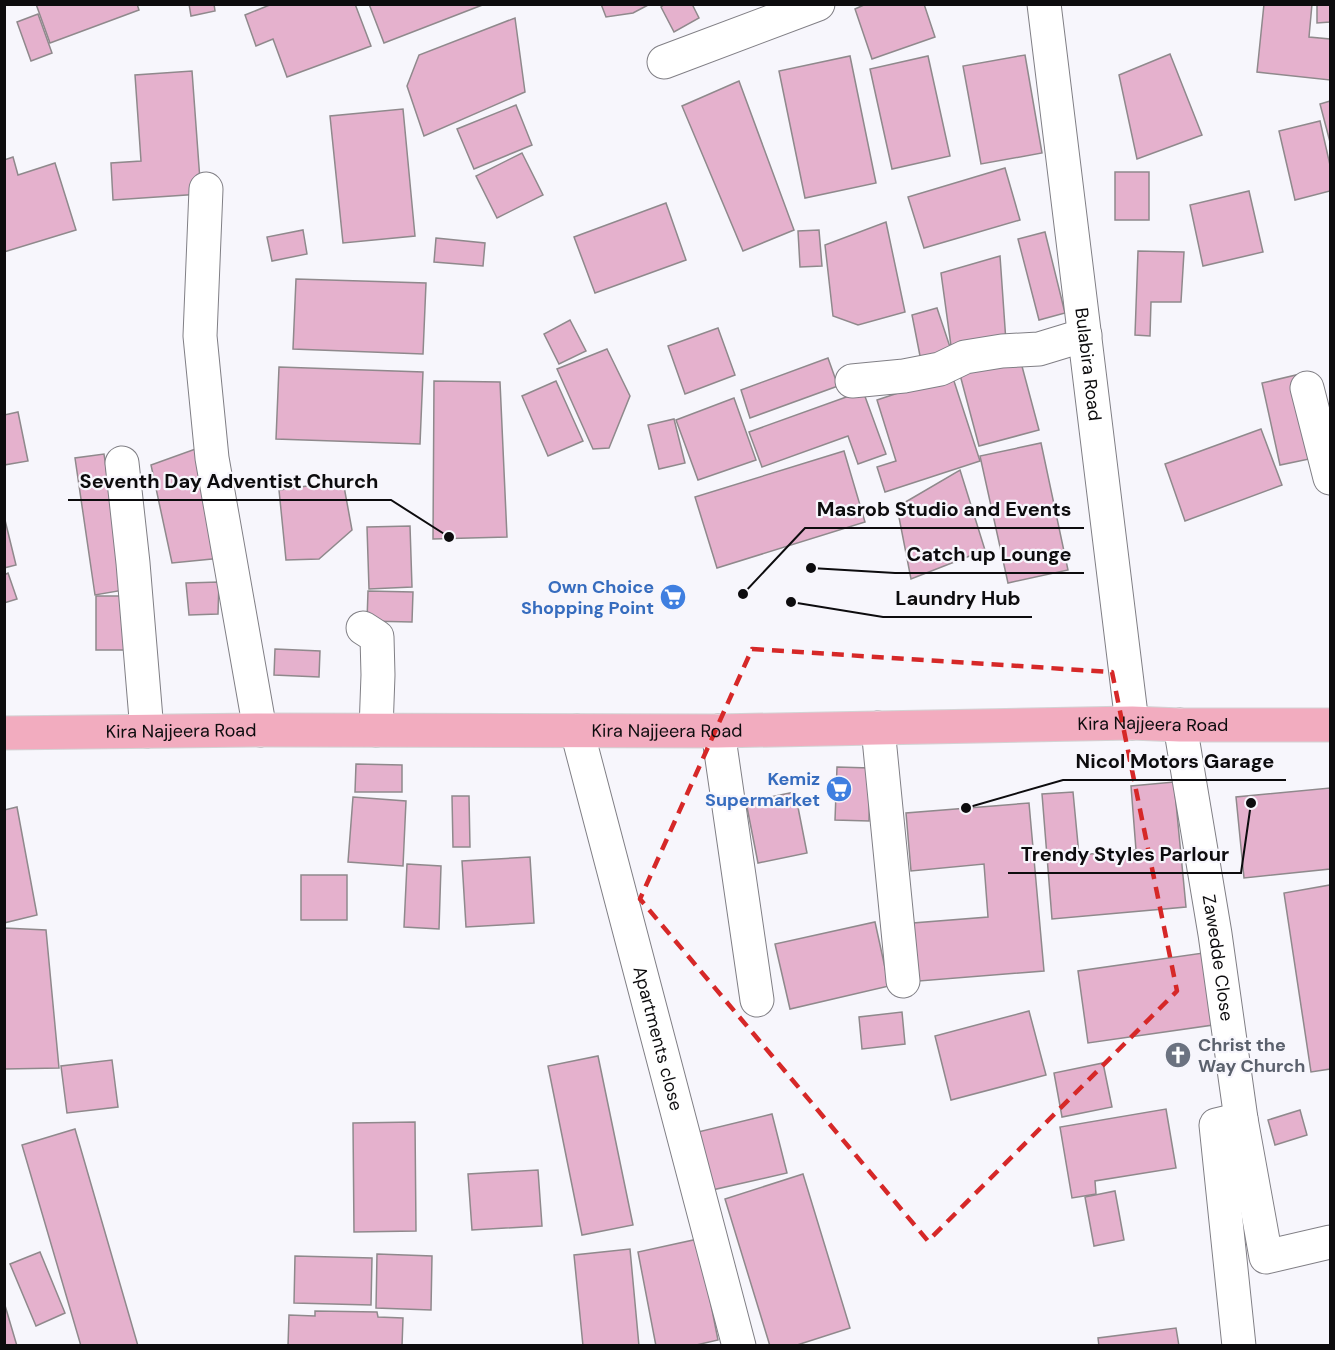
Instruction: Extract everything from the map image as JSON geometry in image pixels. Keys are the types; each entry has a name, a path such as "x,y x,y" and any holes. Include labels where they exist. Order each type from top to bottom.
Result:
{"main road":[{"name":"Kira Najjeera Road","path":"4,733 260,730 718,731 1132,723 1180,726 1330,725"}],"street":[{"path":"664,62 818,4"},
{"name":"Bulabira Road","path":"1044,4 1132,723"},
{"path":"206,189 200,336 212,458 260,730"},
{"path":"852,381 940,369 965,357 1002,351 1039,349 1085,334"},
{"path":"1307,388 1330,478"},
{"path":"122,463 147,731"},
{"path":"363,628 377,637 378,675 375,730"},
{"name":"Zawedde Close","path":"1180,726 1215,934 1241,1119 1266,1257 1330,1242"},
{"path":"878,728 903,981"},
{"path":"718,731 757,1000"},
{"name":"Apartments close","path":"577,732 739,1346"},
{"path":"1239,1346 1216,1125 1241,1119"}],"highlighted area":[{"path":"752,649 1112,672 1177,991 928,1241 640,899"}],"building":[{"path":"36,4 137,4 139,10 50,43"},
{"path":"189,4 214,4 215,11 191,16"},
{"path":"272,4 355,4 371,46 287,77 273,39 256,46 245,15"},
{"path":"369,4 485,4 384,43"},
{"path":"601,4 650,4 633,13 606,17"},
{"path":"665,4 692,4 699,18 674,32 661,7"},
{"path":"866,4 924,4 935,37 872,59 855,9"},
{"path":"1264,4 1312,4 1309,37 1330,39 1330,80 1257,72"},
{"path":"1317,4 1330,4 1330,22 1317,23"},
{"path":"38,14 52,53 31,61 17,22"},
{"path":"515,18 525,92 424,136 407,86 419,55"},
{"path":"1170,54 1202,135 1137,159 1119,75"},
{"path":"1025,55 1042,153 981,164 963,66"},
{"path":"850,56 876,183 805,198 779,71"},
{"path":"928,56 950,156 892,169 870,69"},
{"path":"192,71 201,194 113,200 111,163 141,161 135,75"},
{"path":"739,81 794,230 743,251 682,106"},
{"path":"1330,101 1330,142 1320,104"},
{"path":"516,105 532,145 474,169 457,129"},
{"path":"403,109 415,236 343,243 330,116"},
{"path":"1320,121 1330,165 1330,191 1295,200 1279,131"},
{"path":"522,153 543,195 497,218 476,176"},
{"path":"13,157 18,175 55,163 76,230 4,252 4,160"},
{"path":"1005,168 1020,220 924,248 908,197"},
{"path":"1115,172 1149,172 1149,220 1115,220"},
{"path":"1249,191 1263,252 1203,266 1190,205"},
{"path":"666,203 686,260 595,293 574,237"},
{"path":"886,222 905,312 858,325 833,316 825,245"},
{"path":"303,230 307,254 272,261 267,237"},
{"path":"819,230 822,266 800,267 798,231"},
{"path":"1045,232 1065,313 1039,320 1018,239"},
{"path":"436,238 485,243 483,266 434,262"},
{"path":"1138,251 1184,252 1181,302 1151,302 1150,336 1135,335"},
{"path":"1000,256 1006,342 952,353 941,273"},
{"path":"296,279 426,283 423,354 293,349"},
{"path":"937,308 952,353 921,361 912,315"},
{"path":"570,320 586,351 559,364 544,334"},
{"path":"718,328 735,375 685,394 668,346"},
{"path":"607,349 630,396 609,448 593,449 557,369"},
{"path":"1019,355 1039,430 979,446 959,371"},
{"path":"828,358 838,386 750,418 741,390"},
{"path":"279,367 423,372 420,444 276,439"},
{"path":"952,375 980,461 885,492 877,467 896,461 877,400"},
{"path":"1296,375 1314,458 1280,465 1262,383"},
{"path":"434,381 500,382 507,537 433,539"},
{"path":"556,381 583,441 548,456 522,396"},
{"path":"863,391 886,454 858,464 848,436 762,467 749,432"},
{"path":"734,398 756,460 698,480 676,420"},
{"path":"18,412 28,461 4,465 4,415"},
{"path":"674,419 685,463 659,469 648,425"},
{"path":"1261,429 1282,485 1185,521 1165,464"},
{"path":"1041,443 1068,570 1008,583 980,456"},
{"path":"201,447 222,558 172,563 151,465"},
{"path":"844,451 865,522 717,568 695,497"},
{"path":"104,454 124,590 95,595 75,458"},
{"path":"960,470 985,550 911,579 897,507"},
{"path":"343,481 352,530 319,559 286,560 279,490"},
{"path":"4,516 16,565 4,568"},
{"path":"410,526 412,587 369,589 367,527"},
{"path":"8,573 17,599 4,603 4,575"},
{"path":"219,582 218,614 189,615 186,583"},
{"path":"368,591 413,592 412,622 367,621"},
{"path":"96,596 129,596 130,650 96,650"},
{"path":"275,649 320,651 319,677 274,675"},
{"path":"356,764 402,765 402,792 355,792"},
{"path":"837,767 870,768 869,821 835,820"},
{"path":"1174,782 1186,907 1052,919 1042,794 1073,792 1079,855 1136,850 1131,786"},
{"path":"1330,788 1330,869 1244,878 1236,797"},
{"path":"795,792 807,853 758,863 746,802"},
{"path":"452,796 469,796 470,847 453,847"},
{"path":"353,797 406,801 403,866 348,862"},
{"path":"1029,803 1044,971 919,981 913,923 988,917 984,864 911,871 906,813"},
{"path":"17,807 37,915 4,923 4,810"},
{"path":"530,857 534,923 466,927 462,861"},
{"path":"407,864 441,866 439,929 404,927"},
{"path":"301,875 347,875 347,920 301,920"},
{"path":"1330,885 1330,1069 1311,1072 1284,893"},
{"path":"875,922 889,986 790,1009 775,944"},
{"path":"4,928 46,930 59,1068 5,1069"},
{"path":"1203,953 1213,1025 1088,1043 1078,971"},
{"path":"1029,1011 1046,1075 951,1100 935,1036"},
{"path":"902,1012 905,1044 862,1049 859,1017"},
{"path":"598,1056 633,1225 582,1235 548,1066"},
{"path":"112,1060 118,1107 67,1113 61,1066"},
{"path":"1103,1063 1112,1107 1062,1117 1054,1073"},
{"path":"1166,1109 1176,1168 1095,1181 1096,1194 1072,1198 1060,1127"},
{"path":"1300,1110 1307,1135 1275,1145 1268,1120"},
{"path":"772,1114 787,1173 712,1190 698,1132"},
{"path":"415,1122 416,1231 354,1232 353,1123"},
{"path":"75,1129 138,1346 81,1346 22,1145"},
{"path":"538,1170 542,1226 472,1230 468,1174"},
{"path":"803,1174 850,1328 794,1346 770,1346 725,1199"},
{"path":"1115,1191 1124,1240 1094,1246 1085,1197"},
{"path":"698,1239 718,1340 692,1346 656,1346 638,1252"},
{"path":"630,1249 639,1346 583,1346 574,1255"},
{"path":"40,1252 65,1313 36,1326 10,1264"},
{"path":"377,1254 432,1256 431,1310 376,1308"},
{"path":"295,1256 372,1258 371,1305 294,1303"},
{"path":"4,1302 17,1346 4,1346"},
{"path":"315,1311 377,1312 378,1317 403,1318 402,1346 288,1346 289,1315 315,1316"},
{"path":"1176,1328 1179,1346 1099,1346 1098,1338"}],"place":[{"name":"Seventh Day Adventist Church","path":"449,537"},
{"name":"Catch up Lounge","path":"811,568"},
{"name":"Masrob Studio and Events","path":"743,594"},
{"name":"Own Choice Shopping Point","path":"673,597"},
{"name":"Laundry Hub","path":"791,602"},
{"name":"Kemiz Supermarket","path":"839,789"},
{"name":"Trendy Styles Parlour","path":"1251,803"},
{"name":"Nicol Motors Garage","path":"966,808"},
{"name":"Christ the Way Church","path":"1178,1055"}]}
